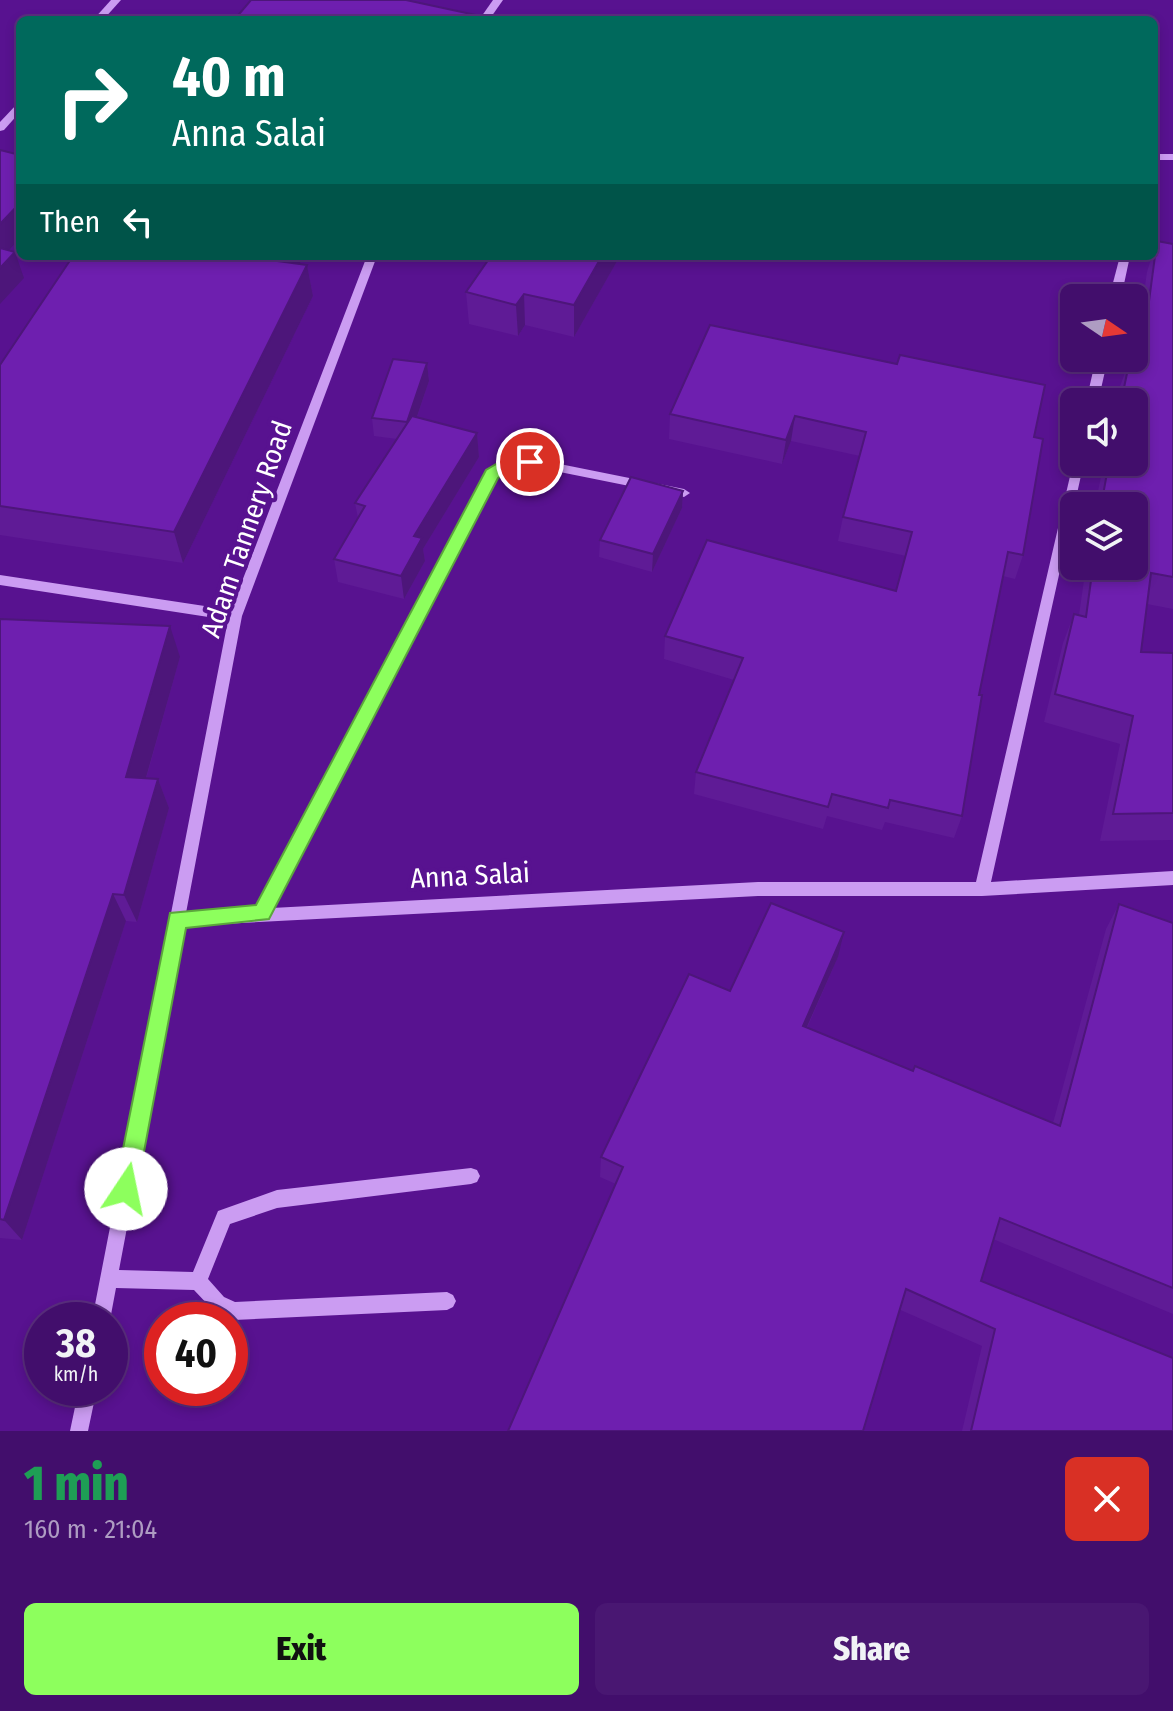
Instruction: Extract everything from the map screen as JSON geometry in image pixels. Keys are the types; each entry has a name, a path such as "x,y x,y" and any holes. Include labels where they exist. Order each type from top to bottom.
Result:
{"street":[{"path":"102,16 116,0"},
{"path":"0,128 16,110"},
{"name":"Adam Tannery Road","path":"177,920 235,616 370,260"},
{"path":"1118,284 1124,260"},
{"path":"262,913 492,474 508,464 530,462 684,493"},
{"path":"982,889 1075,476"},
{"path":"0,580 235,616"},
{"name":"Anna Salai","path":"177,920 262,913 758,889 982,889 1173,878"},
{"path":"105,1302 177,920"},
{"path":"198,1281 224,1217 247,1207 277,1199 471,1176"},
{"path":"109,1279 198,1281 218,1303 234,1311 447,1301"},
{"path":"79,1431 84,1406"}],"building":[{"path":"251,0 406,0 480,16 237,16"},
{"path":"0,150 16,154 16,207 0,224"},
{"path":"1158,241 1173,244 1173,577 1151,573 1141,652 1173,653 1173,813 1113,814 1133,716 1055,694 1074,614 1086,617 1091,580 1148,580 1148,492 1104,492 1106,476 1148,476 1148,388 1124,388 1127,372 1148,372 1148,309 1154,260 1158,260"},
{"path":"0,248 15,252 0,268"},
{"path":"70,260 278,260 307,265 174,532 0,506 0,365"},
{"path":"488,260 600,260 574,305 524,294 516,305 466,292"},
{"path":"710,325 897,364 900,355 1045,385 1034,437 1043,439 1023,555 1008,552 979,695 982,695 962,816 890,800 888,808 832,794 828,807 696,772 743,658 665,636 707,540 896,591 912,532 843,517 866,432 795,416 786,440 670,414"},
{"path":"393,359 427,363 407,422 372,418"},
{"path":"412,416 477,433 414,536 422,538 401,576 334,559 365,506 355,503"},
{"path":"631,477 683,491 653,554 600,540"},
{"path":"0,619 170,626 126,777 158,779 124,895 113,894 4,1220 0,1219"},
{"path":"771,903 844,932 803,1026 913,1071 915,1066 1060,1126 1119,904 1173,923 1173,1288 1000,1218 981,1281 1173,1358 1173,1431 971,1431 995,1329 906,1289 863,1431 508,1431 623,1167 601,1157 689,974 730,991"}],"route":[{"path":"126,1189 177,920 262,913 492,474 508,464 530,462"}]}
